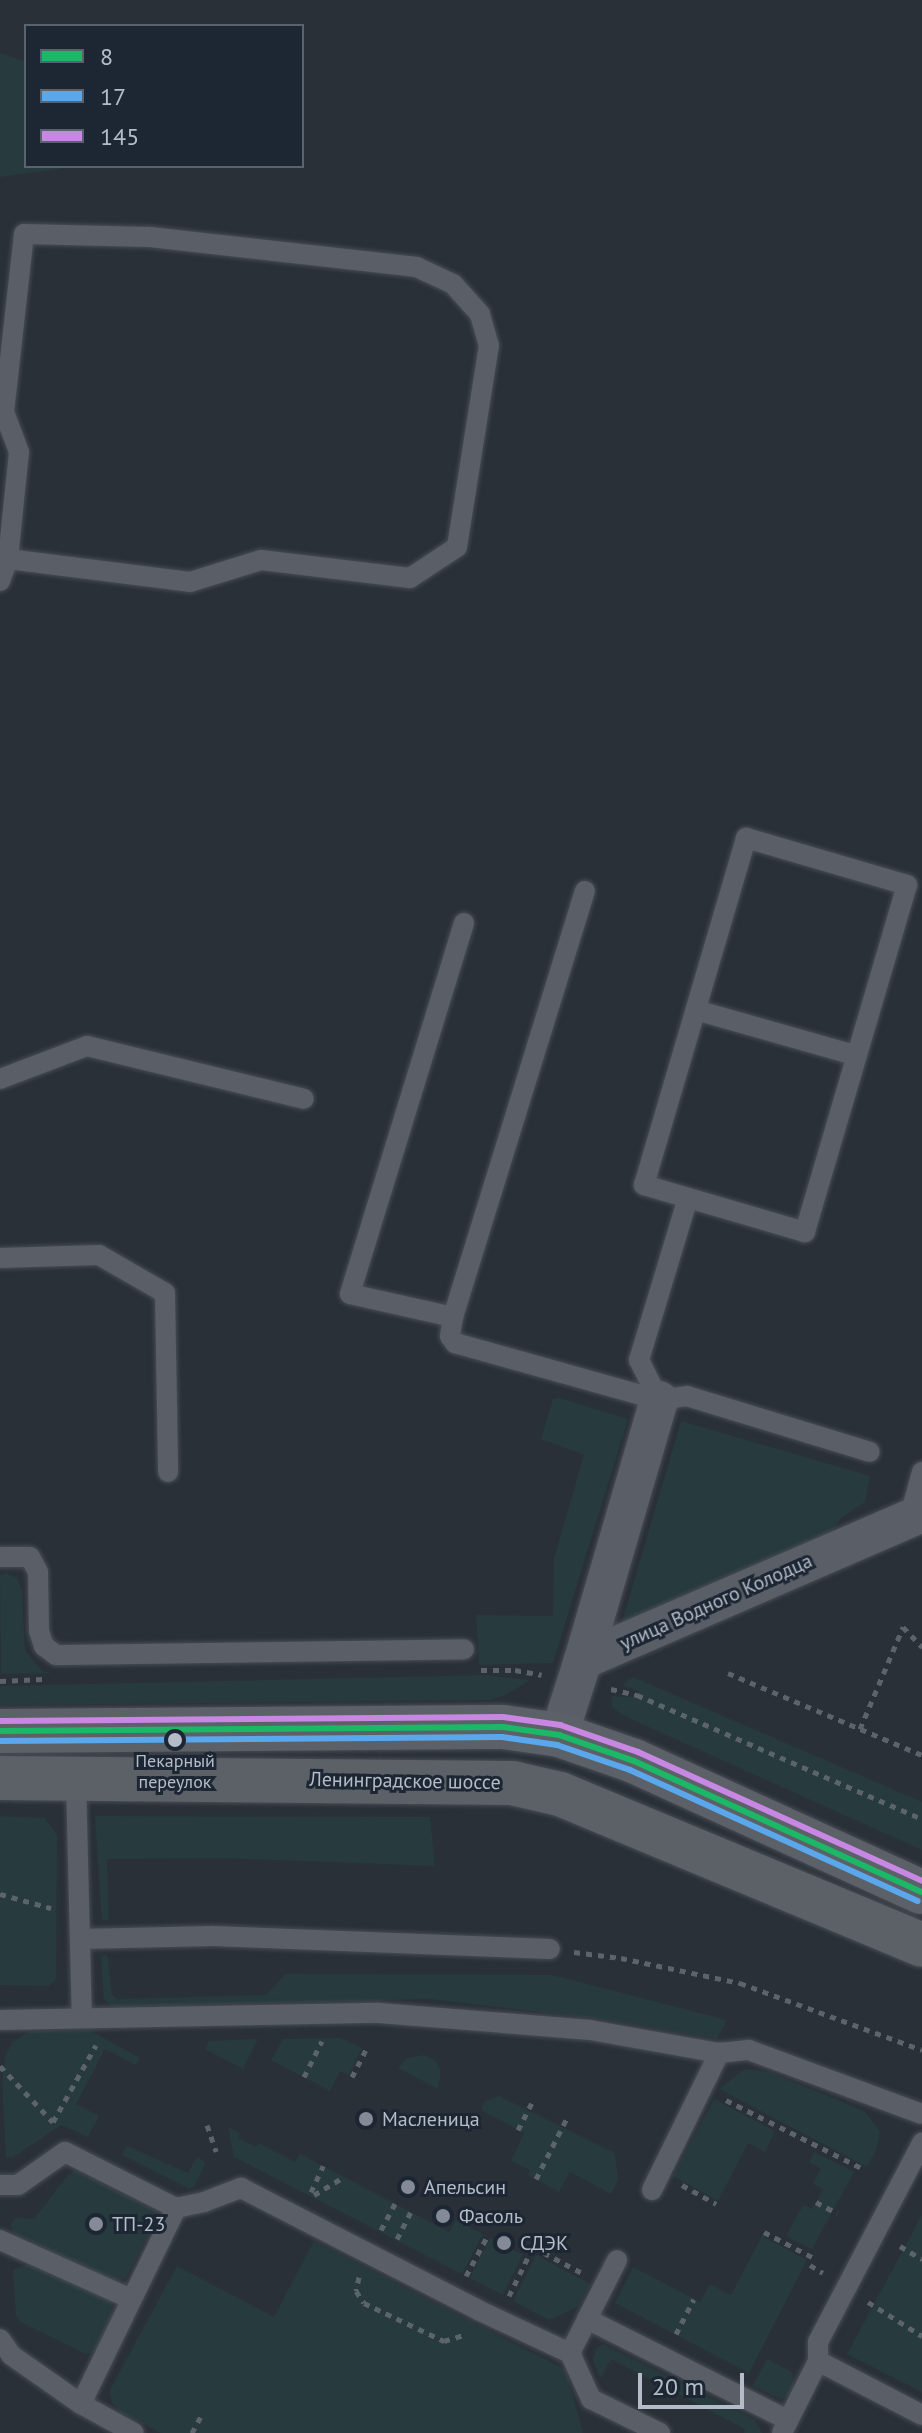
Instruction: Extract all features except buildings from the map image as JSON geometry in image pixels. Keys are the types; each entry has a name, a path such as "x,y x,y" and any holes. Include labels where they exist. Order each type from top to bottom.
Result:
{"main road":[{"path":"0,1731 503,1727 559,1735 634,1761 922,1892"},
{"name":"Ленинградское шоссе","path":"0,1778 512,1783 560,1794 922,1945"}],"street":[{"path":"559,1735 659,1400"},
{"name":"улица Водного Колодца","path":"583,1660 916,1516"}],"lane":[{"path":"0,581 8,559 19,452 4,412 24,234 148,237 417,267 453,284 480,314 489,346 457,547 410,578 261,560 190,582 8,559"},
{"path":"746,838 915,883 857,1056 805,1232 644,1185 746,838"},
{"path":"585,891 453,1317 450,1336 455,1343 659,1400 687,1396 870,1452"},
{"path":"453,1317 350,1294 464,923"},
{"path":"696,1010 857,1056"},
{"path":"0,1079 87,1046 304,1099"},
{"path":"659,1400 639,1360 688,1198"},
{"path":"0,1258 99,1255 165,1293 168,1472"},
{"path":"916,1516 922,1472"},
{"path":"0,1557 30,1557 38,1572 39,1631 44,1646 56,1655 464,1649"},
{"path":"76,1779 80,1939 89,2017"},
{"path":"80,1939 213,1936 550,1949"},
{"path":"0,2020 379,2013 590,2030 719,2053 749,2050 922,2114"},
{"path":"652,2190 719,2053"},
{"path":"587,2319 785,2427 818,2361 818,2342 922,2143"},
{"path":"0,2185 18,2185 65,2152 176,2208 204,2202 241,2188 478,2310 570,2353 591,2399 660,2433"},
{"path":"81,2404 176,2208"},
{"path":"0,2240 131,2299"},
{"path":"570,2353 617,2260"},
{"path":"0,2339 11,2355 81,2404 134,2433"},
{"path":"818,2361 922,2415"}],"path":[{"path":"860,1729 903,1627 922,1647"},
{"path":"480,1670 515,1670 536,1674"},
{"path":"728,1673 922,1755"},
{"path":"0,1681 52,1679"},
{"path":"608,1688 637,1695 922,1819"},
{"path":"0,1894 79,1915"},
{"path":"550,1949 621,1958 740,1983 922,2050"},
{"path":"53,2122 100,2037 89,2017"},
{"path":"304,2077 326,2033"},
{"path":"352,2077 368,2046"},
{"path":"91,2053 100,2058"},
{"path":"0,2066 63,2131"},
{"path":"703,2088 861,2168"},
{"path":"518,2130 533,2101"},
{"path":"536,2179 567,2118"},
{"path":"207,2125 216,2151"},
{"path":"323,2166 307,2198 344,2177"},
{"path":"816,2202 837,2213"},
{"path":"378,2234 395,2204"},
{"path":"394,2243 411,2212"},
{"path":"764,2232 814,2258"},
{"path":"464,2280 487,2237"},
{"path":"900,2246 922,2259"},
{"path":"505,2302 533,2247 590,2277"},
{"path":"359,2278 356,2291 364,2303 444,2341 465,2335"},
{"path":"674,2340 694,2299"},
{"path":"192,2433 201,2416"}],"green space":[{"path":"0,53 24,61 24,168 65,168 0,177"},
{"path":"559,1398 628,1419 553,1663 479,1665 476,1615 553,1616 554,1559 584,1455 541,1439 553,1399"},
{"path":"681,1421 870,1476 865,1502 841,1518 830,1535 622,1622"},
{"path":"6,1573 17,1578 22,1590 25,1650 42,1671 53,1673 1,1674 0,1575"},
{"path":"486,1675 530,1680 506,1695 489,1700 0,1705 0,1686"},
{"path":"633,1677 922,1802 922,1850 622,1715 612,1707 612,1696 637,1697 639,1691 622,1685"},
{"path":"0,1816 45,1818 57,1835 56,1979 49,1986 0,1985"},
{"path":"95,1816 430,1817 435,1866 222,1858 107,1859 109,1919 102,1921"},
{"path":"105,1954 108,1957 112,1995 117,1999 266,1995 286,1974 552,1975 727,2020 717,2039 602,2019 428,1999 113,2007 104,1999 101,1957"},
{"path":"89,2030 140,2058 136,2065 105,2049 76,2104 99,2116 88,2137 61,2125 12,2158 6,2157 2,2080 5,2057 12,2042 31,2031"},
{"path":"340,2038 362,2048 349,2075 340,2071 330,2091 271,2060 283,2039"},
{"path":"258,2039 243,2069 205,2049 209,2041"},
{"path":"424,2055 436,2061 441,2071 438,2089 398,2068 407,2058"},
{"path":"745,2069 770,2072 864,2111 880,2131 877,2148 867,2167 719,2089"},
{"path":"499,2096 615,2153 618,2180 611,2194 570,2172 559,2192 528,2175 530,2170 511,2161 524,2133 481,2110 485,2101"},
{"path":"714,2099 775,2131 765,2152 748,2143 718,2201 673,2176"},
{"path":"228,2127 240,2133 238,2138 256,2147 259,2143 295,2162 300,2154 449,2232 456,2220 483,2234 462,2274 234,2157"},
{"path":"127,2146 188,2173 197,2157 206,2162 194,2187 189,2189 122,2155"},
{"path":"814,2152 854,2172 812,2249 786,2236 803,2205 813,2209 823,2189 813,2184 821,2169 809,2162"},
{"path":"75,2170 157,2211 157,2217 126,2278 117,2282 14,2233 10,2226 15,2218 34,2219"},
{"path":"922,2215 922,2392 847,2354"},
{"path":"762,2236 807,2260 749,2373 615,2303 633,2267 700,2302 710,2284 731,2295"},
{"path":"490,2238 523,2255 503,2295 470,2278"},
{"path":"314,2241 566,2370 583,2433 161,2433 120,2412 112,2402 110,2390 177,2266 274,2317"},
{"path":"536,2255 590,2284 578,2307 549,2320 513,2301"},
{"path":"28,2264 111,2301 115,2314 98,2351 86,2354 20,2322 16,2314 13,2270"},
{"path":"603,2344 755,2420 762,2433 744,2433 745,2429 611,2359 600,2379 593,2360 596,2349"},
{"path":"767,2359 792,2372 795,2390 788,2397 781,2399 753,2386"}],"transit line":[{"name":"145","path":"0,1721 503,1717 560,1725 638,1752 922,1881"},
{"name":"8","path":"0,1731 503,1727 559,1735 634,1761 922,1892"},
{"name":"17","path":"0,1741 502,1737 557,1745 630,1770 918,1901"}],"place":[{"name":"Пекарный переулок","path":"175,1740"},
{"name":"Масленица","path":"366,2119"},
{"name":"Апельсин","path":"408,2187"},
{"name":"Фасоль","path":"443,2216"},
{"name":"ТП-23","path":"96,2224"},
{"name":"СДЭК","path":"504,2243"}]}
